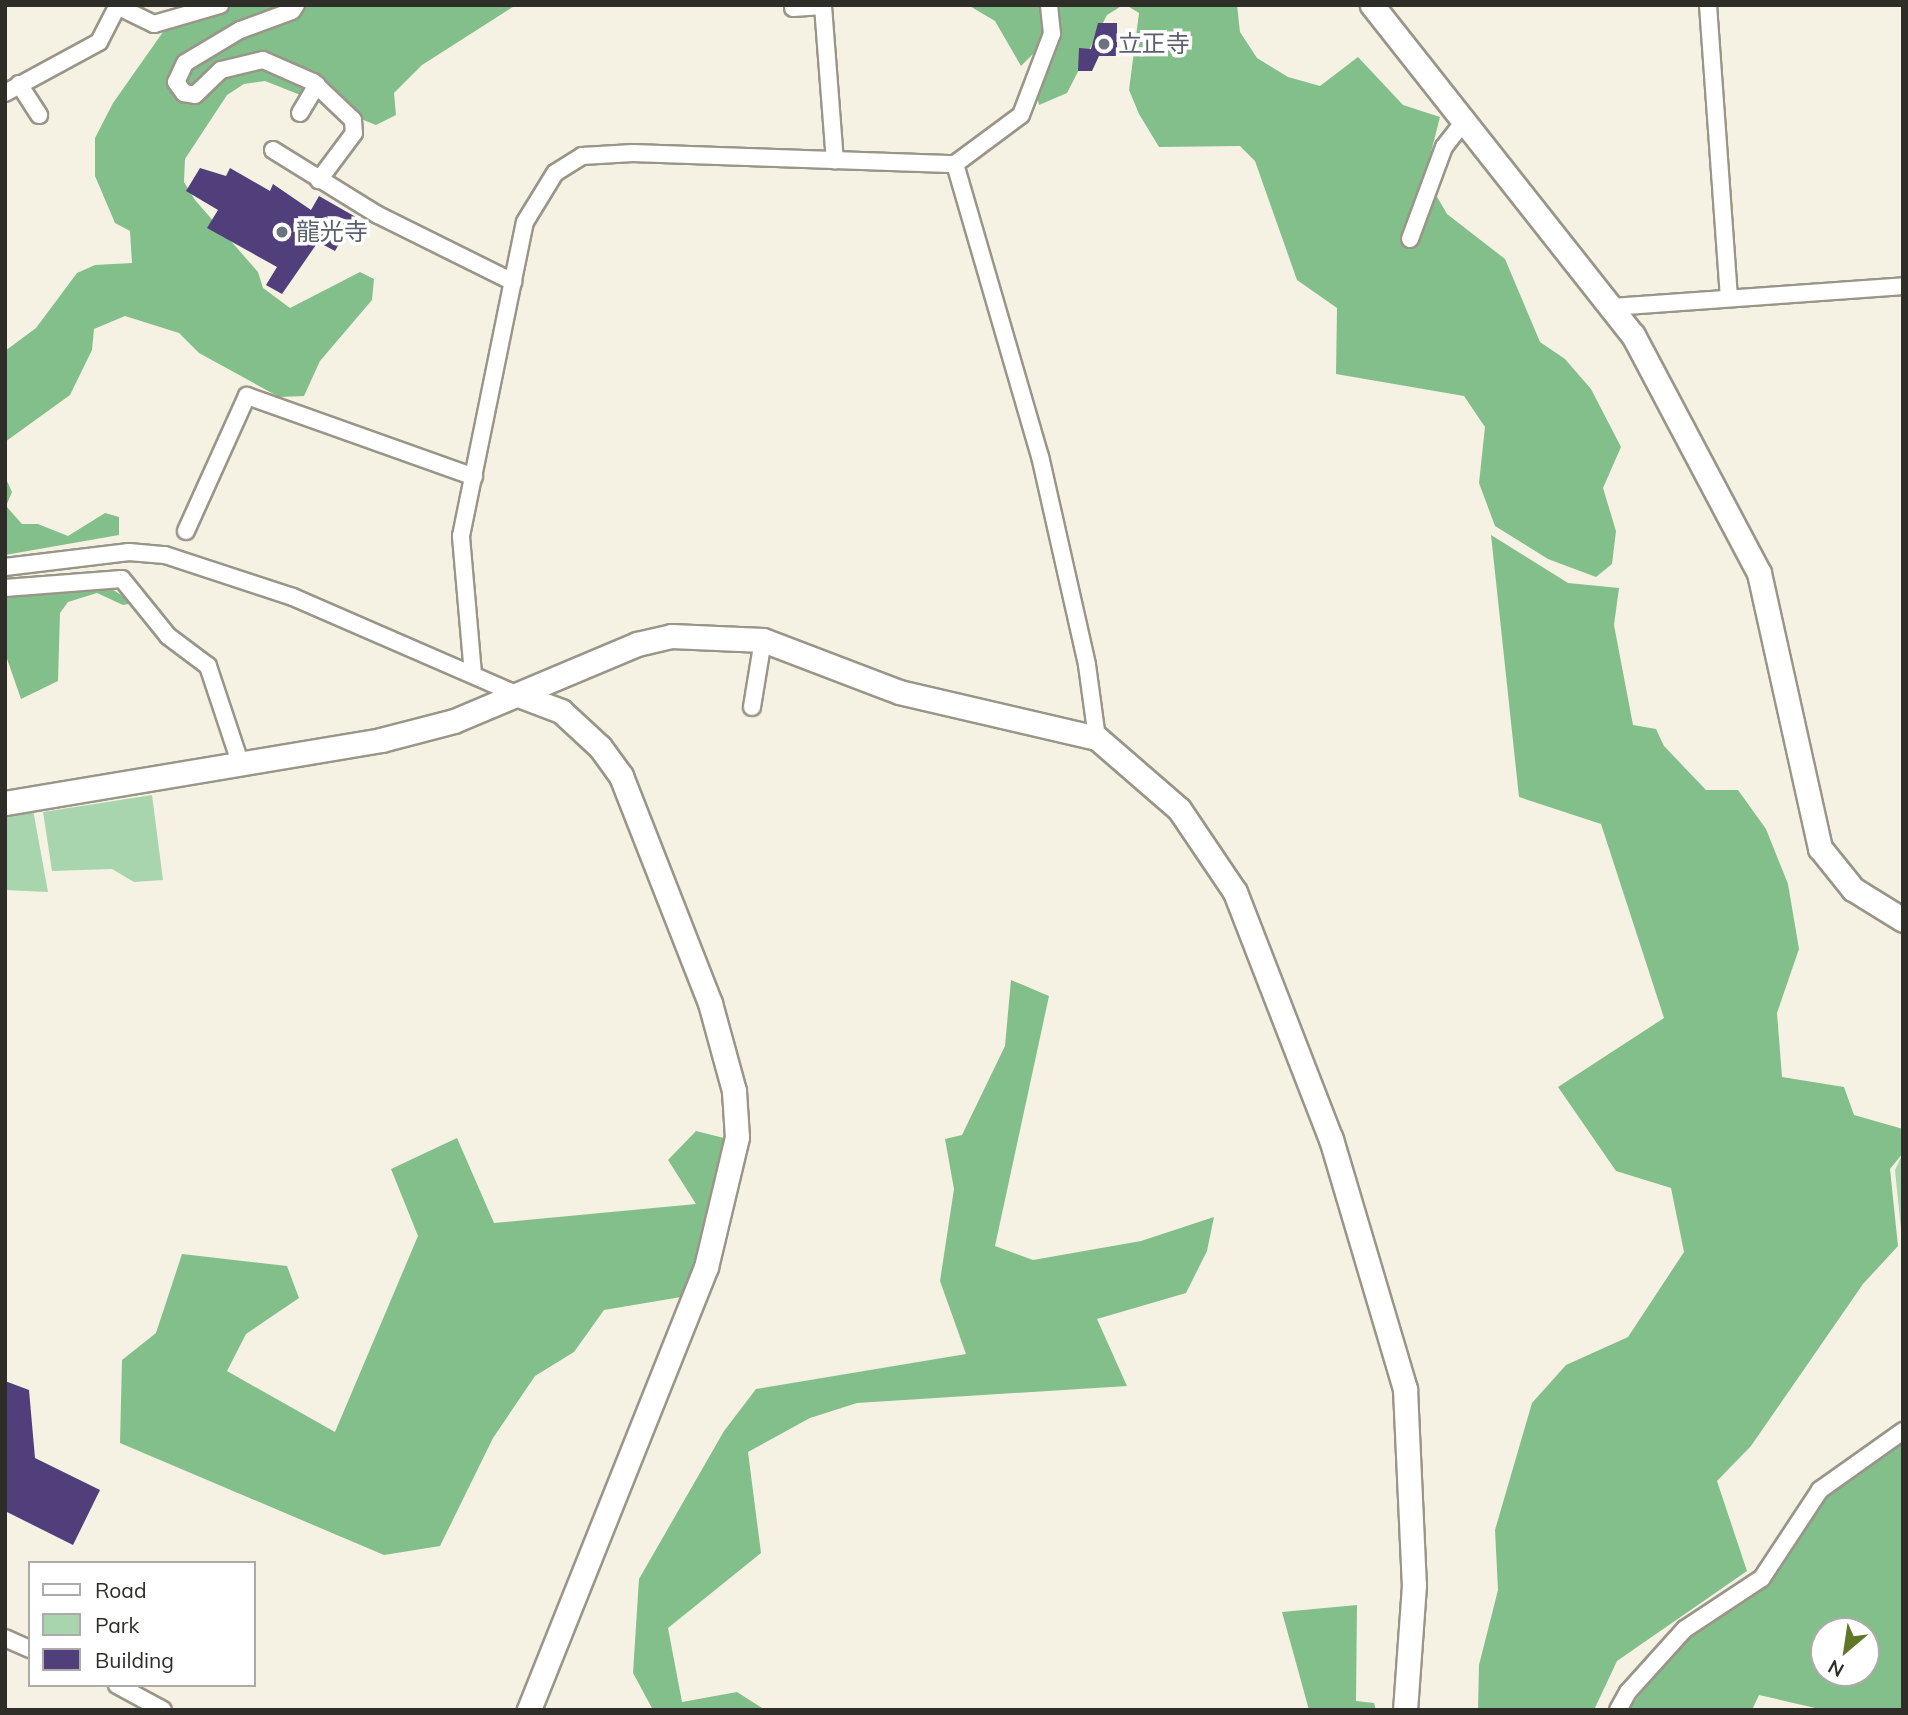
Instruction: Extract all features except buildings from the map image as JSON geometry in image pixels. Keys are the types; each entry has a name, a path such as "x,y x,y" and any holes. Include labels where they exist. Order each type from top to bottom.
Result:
{"street":[{"path":"39,115 12,89 99,42 119,6 154,24 220,5"},
{"path":"296,5 292,11 240,30 185,64 176,82 184,93 195,95 221,70 263,60 317,85 353,120 354,133 319,180"},
{"path":"473,674 461,536 525,222 555,173 582,156 646,153 955,163 1021,115 1052,34 1049,5"},
{"path":"1372,5 1466,119 1613,307 1658,381 1759,573 1820,848 1853,889 1903,920"},
{"path":"1708,5 1729,295"},
{"path":"793,8 823,6 835,161"},
{"path":"300,113 317,85"},
{"path":"1410,239 1444,147 1466,119"},
{"path":"273,150 378,215 513,282"},
{"path":"955,163 1040,456 1087,665 1097,738"},
{"path":"1613,307 1729,295 1903,286"},
{"path":"186,531 247,396 474,477"},
{"path":"5,567 129,552 165,555 293,597 561,711 600,747 621,776 710,1003 734,1091 737,1136 706,1267 529,1710"},
{"path":"5,588 122,579 168,636 208,666 240,762"},
{"path":"5,803 381,740 521,696 637,644 671,636 763,640 899,692 1097,738 1179,809 1236,892 1331,1139 1405,1389 1415,1585 1405,1710"},
{"path":"752,707 763,640"},
{"path":"1618,1710 1628,1692 1685,1629 1762,1578 1820,1490 1903,1431"},
{"path":"5,1638 28,1648"},
{"path":"121,1687 163,1710"}],"green space":[{"path":"206,5 516,5 422,65 394,93 396,115 376,125 265,81 244,84 227,95 185,159 184,182 195,200 258,272 263,288 290,308 360,272 374,279 372,300 320,361 304,396 279,397 199,353 179,333 125,316 94,329 92,350 70,395 5,442 5,351 36,328 77,273 95,265 132,263 130,231 115,223 95,176 95,138 113,103 163,32"},
{"path":"968,5 1123,5 1107,15 1067,93 1039,105 1031,67 1043,44 1021,66 995,21"},
{"path":"1126,5 1237,5 1240,32 1257,58 1288,77 1320,86 1358,57 1403,105 1440,117 1425,176 1447,214 1505,259 1540,342 1565,359 1591,389 1621,447 1603,488 1616,531 1612,564 1596,577 1548,559 1495,526 1479,483 1485,427 1464,396 1336,374 1337,308 1297,280 1255,161 1240,146 1159,147 1139,114 1129,90 1139,13"},
{"path":"5,477 12,492 6,506 22,524 38,524 68,536 105,513 119,517 119,535 5,555"},
{"path":"1491,535 1568,583 1619,588 1614,625 1633,725 1656,729 1664,746 1706,790 1738,790 1766,829 1788,884 1799,949 1777,1013 1782,1077 1844,1087 1854,1115 1903,1129 1903,1153 1890,1169 1898,1246 1863,1284 1751,1446 1717,1481 1747,1571 1617,1661 1594,1710 1478,1710 1479,1665 1498,1590 1495,1530 1532,1403 1566,1365 1628,1337 1684,1252 1671,1188 1616,1171 1558,1087 1664,1018 1601,824 1519,797"},
{"path":"77,572 72,581 107,586 134,603 123,605 97,593 68,602 60,613 58,681 21,699 5,653 5,587"},
{"path":"152,795 163,880 134,882 112,869 52,871 43,812"},
{"path":"32,804 48,892 5,890 5,809"},
{"path":"1011,980 1049,996 995,1246 1033,1260 1141,1241 1214,1217 1207,1251 1186,1293 1097,1319 1127,1386 857,1403 810,1418 748,1452 761,1553 668,1628 682,1702 737,1692 765,1710 653,1710 633,1673 639,1579 724,1431 756,1389 966,1354 940,1281 954,1189 945,1139 962,1135 1005,1046"},
{"path":"696,1131 728,1139 687,1296 604,1310 574,1352 535,1376 493,1438 440,1546 384,1555 120,1443 122,1360 156,1333 182,1254 287,1266 299,1298 246,1334 227,1371 335,1432 418,1236 391,1169 457,1138 494,1223 696,1204 668,1160"},
{"path":"1903,1153 1903,1249 1895,1170"},
{"path":"1903,1431 1903,1710 1824,1710 1759,1695 1752,1710 1629,1710 1685,1629 1762,1578 1820,1490"},
{"path":"1357,1605 1356,1701 1374,1703 1376,1710 1309,1710 1282,1612"}],"place":[{"name":"立正寺","path":"1104,44"},
{"name":"龍光寺","path":"282,232"}]}
